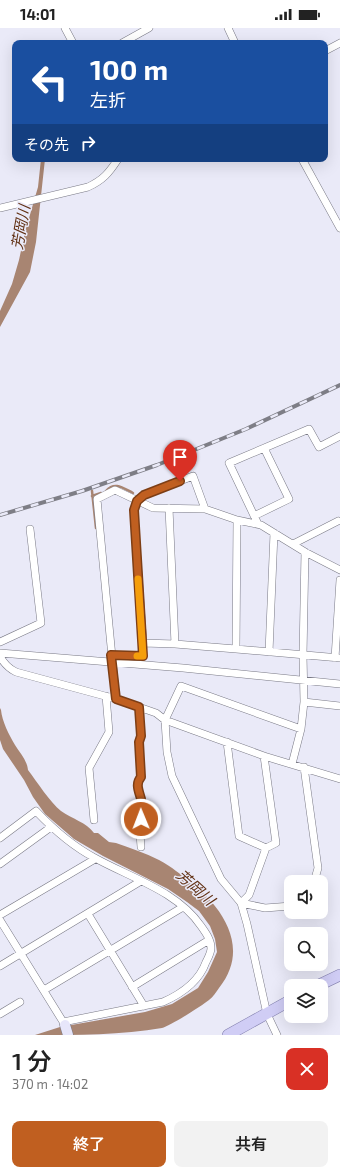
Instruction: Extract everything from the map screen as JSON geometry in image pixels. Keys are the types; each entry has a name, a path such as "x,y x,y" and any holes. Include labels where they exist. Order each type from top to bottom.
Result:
{"main road":[{"path":"328,981 340,975"},
{"path":"228,1035 284,1004"}],"street":[{"path":"65,28 71,40"},
{"path":"127,40 149,28"},
{"path":"228,28 234,40"},
{"path":"328,49 340,43"},
{"path":"0,208 96,184 107,175 116,162"},
{"path":"304,162 340,228"},
{"path":"258,524 229,463 309,429 319,447 340,436"},
{"path":"254,516 289,499 264,448"},
{"path":"112,658 143,656 134,510 137,501 144,495 193,476 205,509"},
{"path":"116,699 97,499 115,490 153,508 205,509 237,520 258,524 305,552 340,570"},
{"path":"170,508 175,644"},
{"path":"236,649 237,520"},
{"path":"293,544 338,521"},
{"path":"0,642 41,623 30,529"},
{"path":"268,652 274,533"},
{"path":"292,764 301,729 304,702 302,655 305,552"},
{"path":"143,643 175,644 337,658 340,580"},
{"path":"0,653 112,658 340,684"},
{"path":"0,656 4,663 16,672 116,699 156,713 164,720 264,756 340,779"},
{"path":"278,1035 267,1014 248,924 241,904 221,879 172,776 167,752 164,720 181,686 301,729"},
{"path":"94,820 90,768 109,732 106,696"},
{"path":"304,702 340,706"},
{"path":"139,707 141,777 138,781 138,794 140,798 141,819 139,821 141,847"},
{"path":"226,742 239,836 266,848"},
{"path":"241,904 248,895 266,848 276,843 264,756"},
{"path":"304,768 318,868 316,875"},
{"path":"0,838 36,811 51,827 73,845 95,859 141,881 183,907 193,915 209,940 211,949 205,967 200,975 185,990 170,999 65,1027 44,990 0,920"},
{"path":"0,864 51,827"},
{"path":"0,915 95,859"},
{"path":"0,966 141,881"},
{"path":"241,904 265,908 284,907"},
{"path":"44,990 183,907"},
{"path":"88,914 144,1006"},
{"path":"132,987 209,940"},
{"path":"0,1014 20,1002"}],"water":[{"path":"41,162 45,162 36,242 30,272 0,327 0,311 12,284 38,187"},
{"name":"芳岡川","path":"0,708 10,737 25,760 28,770 48,797 61,811 87,826 94,833 98,833 109,842 116,843 143,853 170,867 191,882 204,894 226,922 231,938 233,954 229,971 219,988 206,1003 162,1028 131,1032 83,1035 35,1035 60,1027 145,1012 172,1004 198,988 208,972 217,952 215,939 210,926 199,911 168,889 103,856 74,839 45,814 3,749 0,740"}],"waterway":[{"path":"106,491 113,486 119,486 133,493"},
{"path":"92,491 96,528"},
{"path":"92,496 101,493"}],"railway":[{"path":"0,515 82,491 157,465 246,429 340,385"}],"slow traffic":[{"path":"137,656 143,656 138,579"}],"route":[{"path":"141,819 140,798 138,794 138,781 141,777 139,707 116,699 111,655 143,656 134,510 137,501 144,495 180,481"}]}
